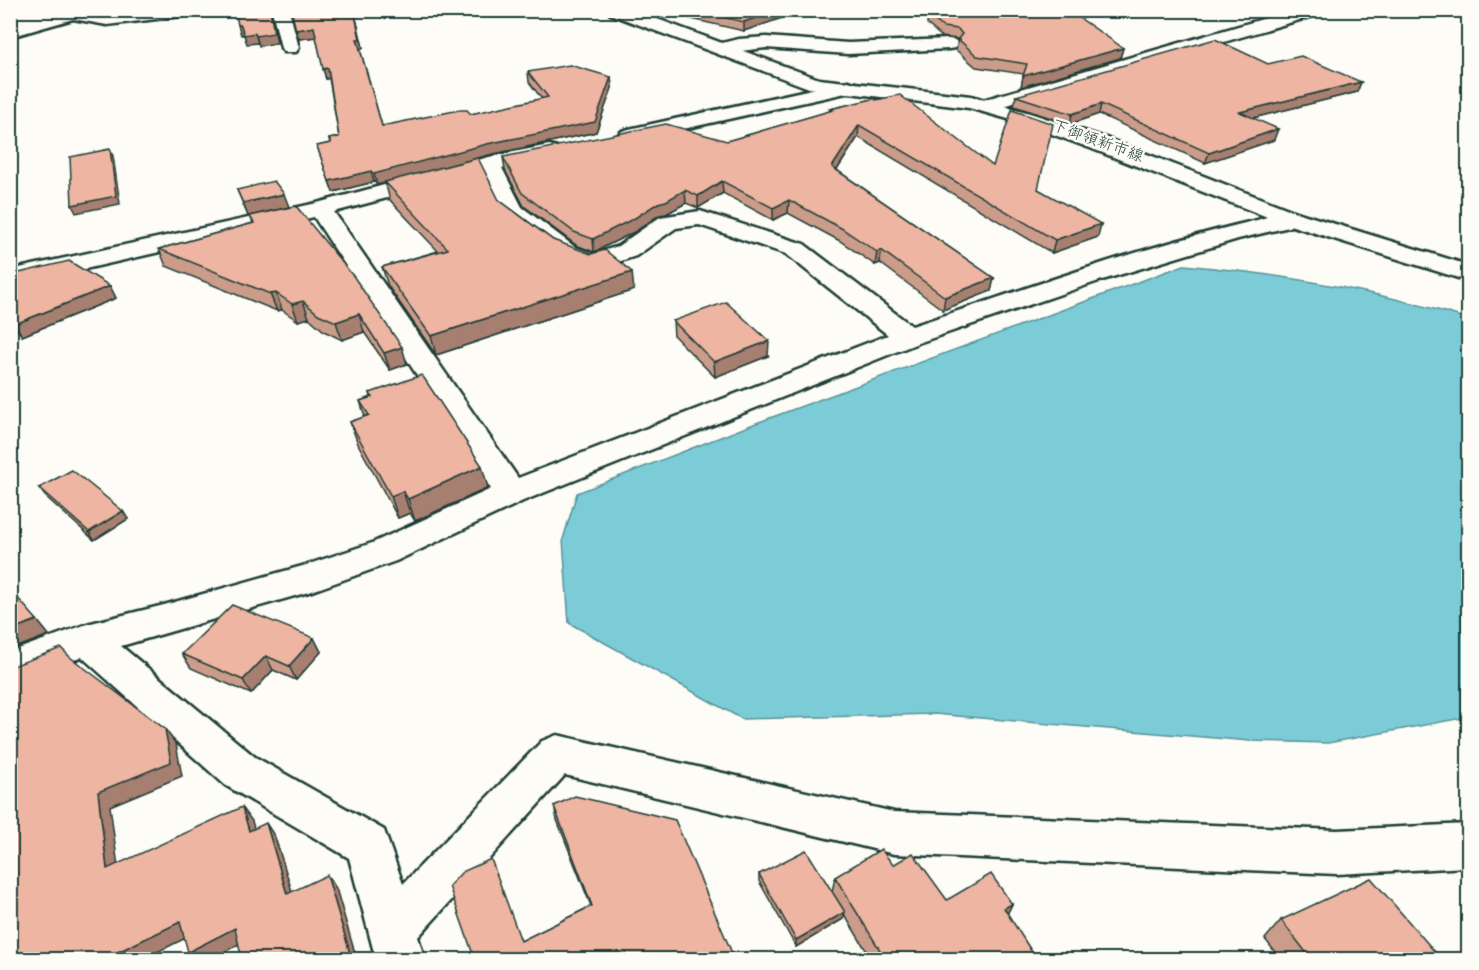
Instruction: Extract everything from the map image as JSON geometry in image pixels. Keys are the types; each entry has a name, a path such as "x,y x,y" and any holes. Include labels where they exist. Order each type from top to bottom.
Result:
{"main road":[{"path":"10,21 51,10"},
{"path":"10,32 79,12 107,20 190,10"},
{"path":"280,10 290,48"},
{"name":"下御領新市線","path":"616,10 724,48 816,84 983,106 1026,118 1098,143 1288,217 1468,273"},
{"path":"983,106 1314,10"},
{"path":"724,48 746,42 766,41 834,48 949,44"},
{"path":"605,140 848,87"},
{"path":"10,278 320,209 489,164 570,147"},
{"path":"489,164 512,211 566,252 594,262 627,250 669,222 700,218 795,249 908,337"},
{"path":"320,209 511,493"},
{"path":"10,669 87,639 164,620 312,577 384,552 511,493 908,337 1090,276 1230,234 1280,222 1288,217"},
{"path":"87,639 240,771 368,845 397,945"},
{"path":"397,945 557,754 894,833 1337,852 1468,846"}],"water":[{"path":"1184,265 1328,284 1468,319 1468,717 1328,743 1250,741 934,714 742,719 569,623 563,539 577,493 759,422"}],"building":[{"path":"235,10 270,10 274,33 244,35 241,25 238,25"},
{"path":"291,10 354,10 360,39 357,39 382,126 459,110 467,110 471,114 548,97 528,72 570,65 611,77 595,122 487,144 374,174 371,171 329,181 317,146 331,143 329,139 339,137 328,68 323,69 314,27 296,30"},
{"path":"692,10 777,10 744,22"},
{"path":"962,10 1068,10 1123,48 1023,76 1027,64 977,56 958,39 962,34 958,29 943,27 928,15"},
{"path":"1215,39 1268,64 1301,56 1361,82 1240,112 1278,129 1209,153 1101,104 1072,114 1016,96"},
{"path":"900,95 993,166 1012,110 1053,124 1038,189 1101,224 1055,240 859,125 832,167 994,278 945,297 881,250 877,252 841,228 789,200 773,208 722,181 698,196 685,190 593,239 574,232 522,193 503,157 666,124 727,141 833,110 830,109"},
{"path":"110,149 116,196 72,205 70,157"},
{"path":"478,158 499,200 553,240 591,254 605,250 632,272 431,336 382,267 448,249 385,182"},
{"path":"274,181 284,194 243,203 237,190"},
{"path":"296,206 354,277 402,347 384,353 359,314 336,322 318,314 303,301 292,304 276,293 270,294 159,249 254,223 250,216"},
{"path":"69,261 110,286 15,324 10,318 10,276"},
{"path":"726,302 769,341 714,362 673,321"},
{"path":"422,375 482,466 408,499 403,491 391,496 350,422 369,415 360,401 372,397 370,393"},
{"path":"72,470 123,511 89,532 39,488"},
{"path":"10,589 37,620 10,630"},
{"path":"232,605 314,638 289,666 266,656 243,680 182,654"},
{"path":"61,648 165,729 171,762 98,792 107,869 242,807 249,831 266,823 287,894 327,875 352,960 242,960 235,928 188,952 180,922 101,960 10,960 10,667"},
{"path":"575,796 675,820 735,960 475,960 449,886 462,872 491,859 521,941 592,906 554,806"},
{"path":"881,849 893,865 913,853 947,900 991,874 1012,904 1004,908 1037,960 886,960 835,877"},
{"path":"806,850 845,912 796,940 759,874"},
{"path":"1371,878 1442,960 1312,960 1281,920"}]}
